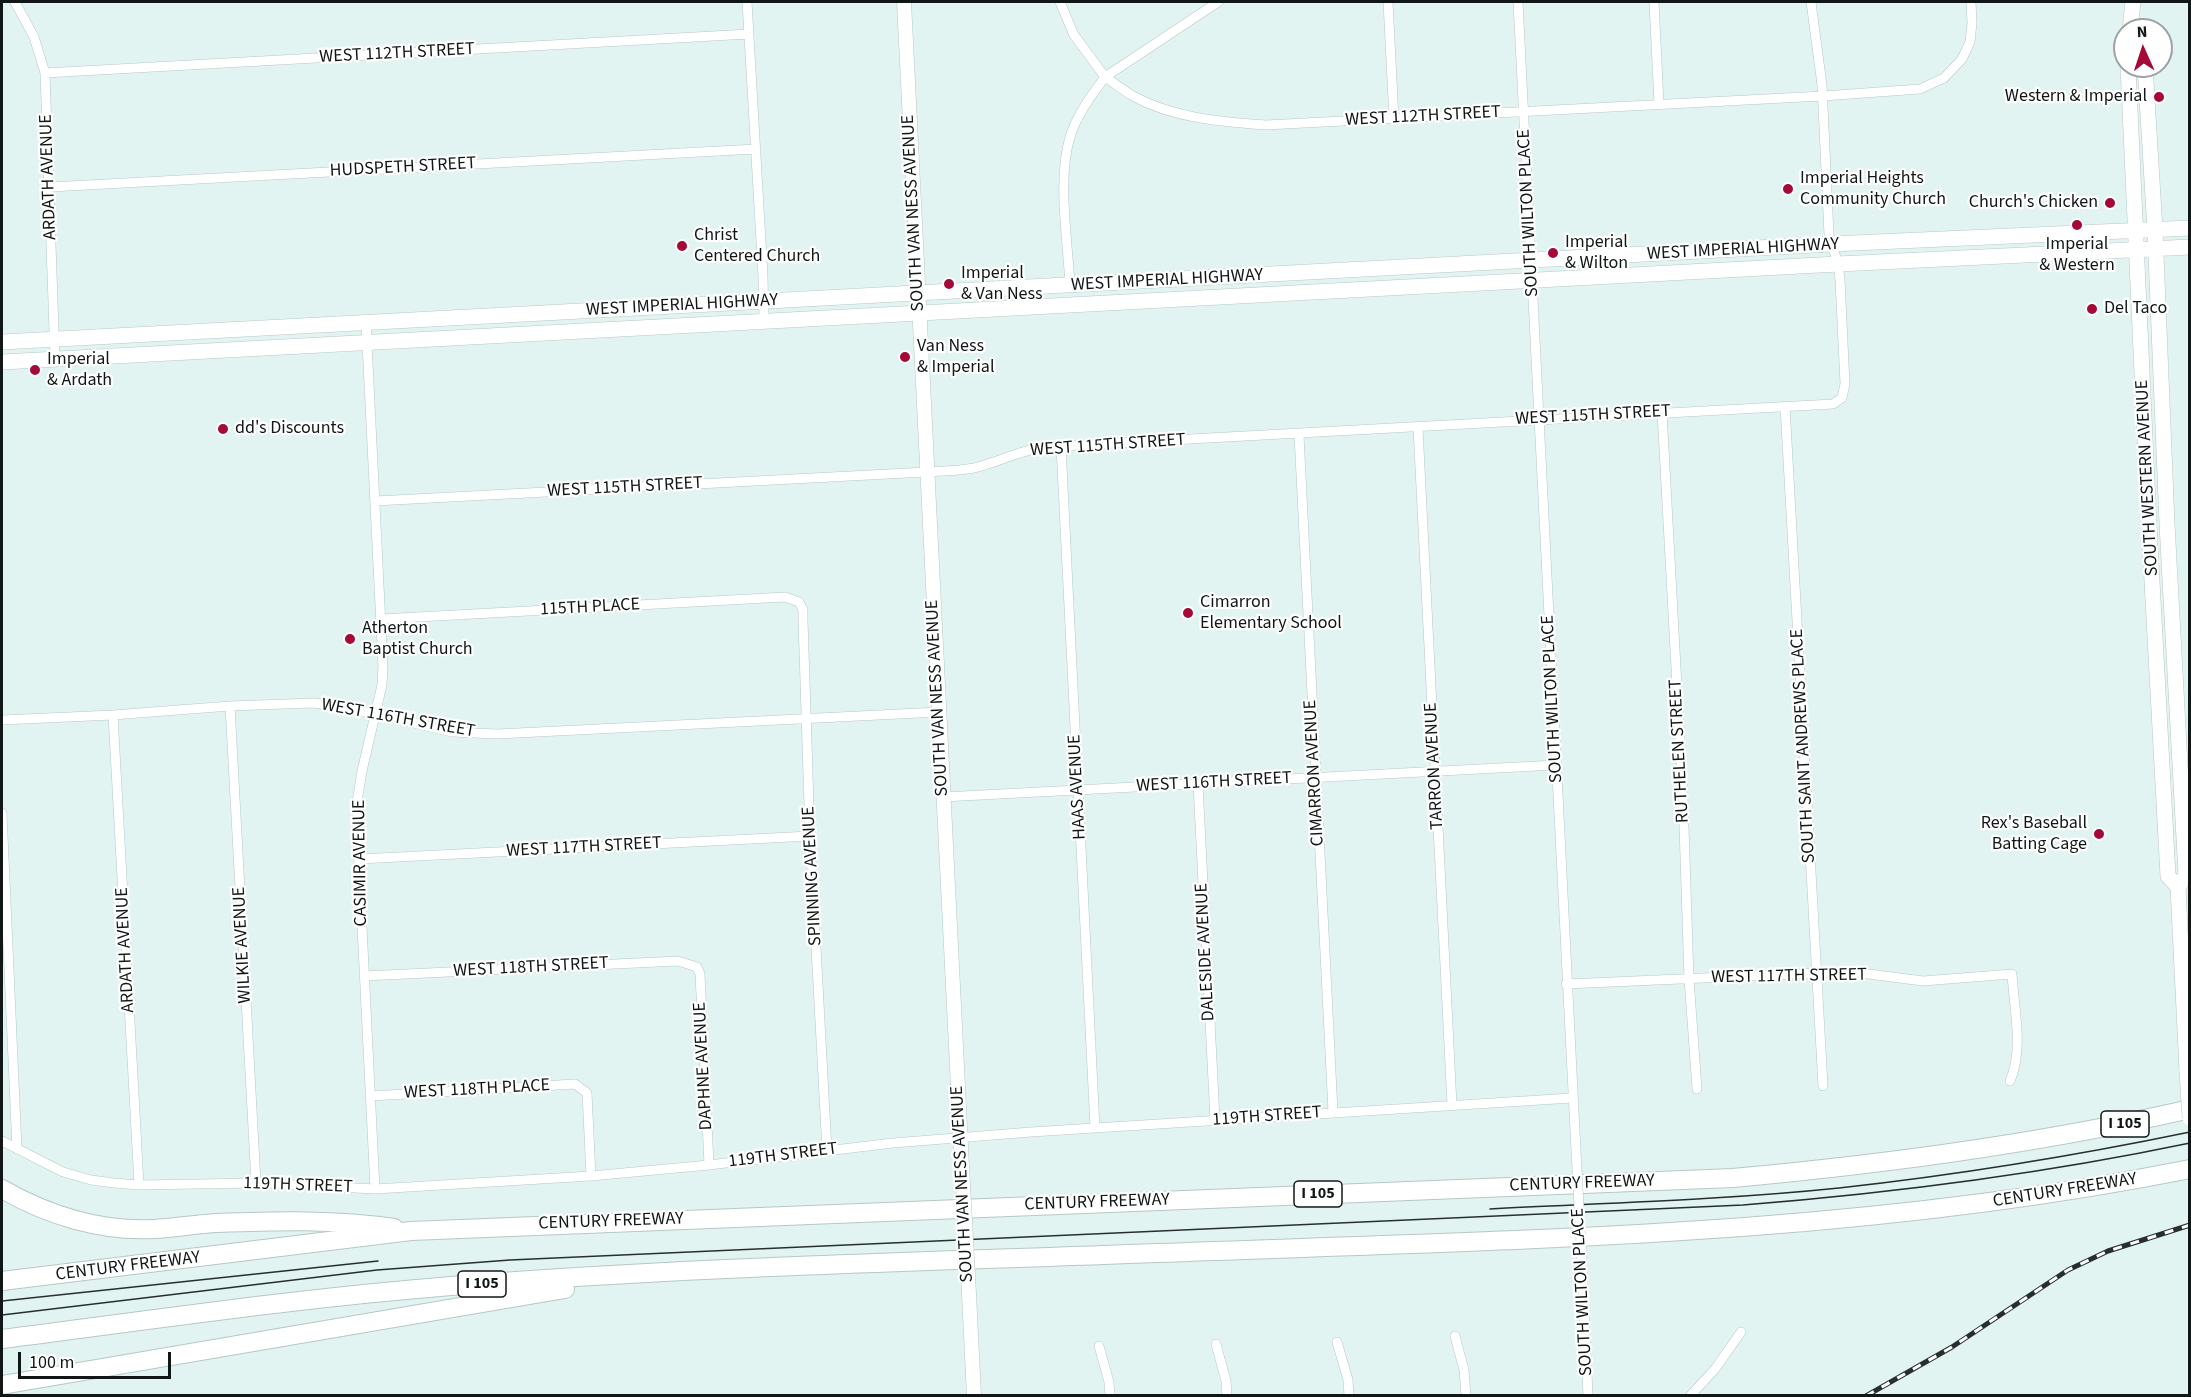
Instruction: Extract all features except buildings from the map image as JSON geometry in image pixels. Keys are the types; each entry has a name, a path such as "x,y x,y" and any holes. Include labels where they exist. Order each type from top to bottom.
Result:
{"highway":[{"name":"CENTURY FREEWAY","path":"2,1281 411,1231 1733,1178 1856,1166 1983,1148 2127,1123 2190,1109"},
{"name":"CENTURY FREEWAY","path":"2,1339 349,1295 660,1273 1538,1239 1820,1222 1986,1204 2107,1186 2190,1169"},
{"path":"2,1188 42,1209 68,1218 118,1227 151,1229 216,1223 355,1222 411,1231"},
{"path":"2,1385 660,1273"}],"main road":[{"name":"SOUTH VAN NESS AVENUE","path":"904,2 974,1395"},
{"name":"SOUTH WESTERN AVENUE","path":"2129,78 2168,876 2178,887"},
{"name":"SOUTH WESTERN AVENUE","path":"2146,78 2186,875 2178,887 2190,1118"},
{"name":"WEST IMPERIAL HIGHWAY","path":"2,342 1831,244 2190,228"},
{"name":"WEST IMPERIAL HIGHWAY","path":"2,362 2190,247"}],"street":[{"name":"ARDATH AVENUE","path":"15,2 34,37 45,73 55,359"},
{"path":"747,2 764,322"},
{"path":"1060,2 1074,35 1106,76"},
{"path":"1070,286 1064,183 1070,136 1077,118 1106,76 1218,2"},
{"path":"1388,2 1394,119"},
{"name":"SOUTH WILTON PLACE","path":"1518,2 1588,1395"},
{"path":"1654,2 1659,104"},
{"path":"1811,2 1823,96 1831,244 1838,264"},
{"name":"WEST 112TH STREET","path":"1106,76 1132,95 1160,109 1230,123 1266,125 1920,89 1944,78 1962,59 1970,42 1971,2"},
{"name":"WEST 112TH STREET","path":"45,73 749,34"},
{"name":"HUDSPETH STREET","path":"50,187 756,149"},
{"name":"WEST 115TH STREET","path":"375,501 926,472 971,468 995,462 1028,449 1061,446 1299,435 1539,419 1833,404 1842,398 1845,384 1838,264"},
{"name":"CASIMIR AVENUE","path":"366,323 381,620 382,685 357,801 375,1189"},
{"name":"SOUTH SAINT ANDREWS PLACE","path":"1785,406 1822,1086"},
{"name":"RUTHELEN STREET","path":"1662,412 1683,796 1689,979 1697,1089"},
{"name":"TARRON AVENUE","path":"1418,428 1452,1105"},
{"name":"CIMARRON AVENUE","path":"1299,435 1333,1112"},
{"name":"HAAS AVENUE","path":"1061,446 1095,1128"},
{"name":"115TH PLACE","path":"381,620 785,597 799,602"},
{"name":"SPINNING AVENUE","path":"799,602 803,610 810,836 827,1151"},
{"name":"WEST 116TH STREET","path":"2,720 313,703 341,706 452,732 472,734 939,712"},
{"name":"WILKIE AVENUE","path":"230,706 256,1183"},
{"name":"ARDATH AVENUE","path":"113,715 139,1185"},
{"name":"WEST 116TH STREET","path":"944,797 1556,765"},
{"name":"DALESIDE AVENUE","path":"1197,784 1215,1120"},
{"path":"2,813 17,1149"},
{"name":"WEST 117TH STREET","path":"359,860 810,836"},
{"name":"WEST 118TH STREET","path":"365,976 678,961 697,967"},
{"name":"DAPHNE AVENUE","path":"697,967 700,981 709,1166"},
{"name":"WEST 117TH STREET","path":"1566,984 1853,972 1923,981 2012,974 2018,1050 2015,1069 2010,1081"},
{"name":"WEST 118TH PLACE","path":"371,1096 575,1084 586,1093 588,1103 591,1176"},
{"name":"119TH STREET","path":"2,1141 63,1172 91,1180 139,1185 256,1183 375,1189 591,1176 709,1166 827,1151 961,1138 1572,1098"},
{"path":"1690,1395 1715,1369 1741,1332"},
{"path":"1455,1336 1464,1370 1466,1395"},
{"path":"1337,1342 1348,1380 1348,1395"},
{"path":"1216,1344 1226,1381 1227,1395"},
{"path":"1099,1346 1109,1382 1110,1395"}],"tram line":[{"path":"1490,1209 1708,1198 1839,1188 2015,1164 2190,1132"},
{"path":"2,1315 377,1270 510,1260 1743,1205 1856,1195 1968,1181 2079,1164 2190,1143"},
{"path":"2,1301 378,1261"}],"railway":[{"path":"1866,1396 1952,1347 2068,1270 2108,1251 2190,1225"}],"place":[{"name":"Western & Imperial","path":"2159,97"},
{"name":"Imperial Heights Community Church","path":"1788,189"},
{"name":"Church's Chicken","path":"2110,203"},
{"name":"Imperial & Western","path":"2077,225"},
{"name":"Christ Centered Church","path":"682,246"},
{"name":"Imperial & Wilton","path":"1553,253"},
{"name":"Imperial & Van Ness","path":"949,284"},
{"name":"Del Taco","path":"2092,309"},
{"name":"Van Ness & Imperial","path":"905,357"},
{"name":"Imperial & Ardath","path":"35,370"},
{"name":"dd's Discounts","path":"223,429"},
{"name":"Cimarron Elementary School","path":"1188,613"},
{"name":"Atherton Baptist Church","path":"350,639"},
{"name":"Rex's Baseball Batting Cage","path":"2099,834"}]}
